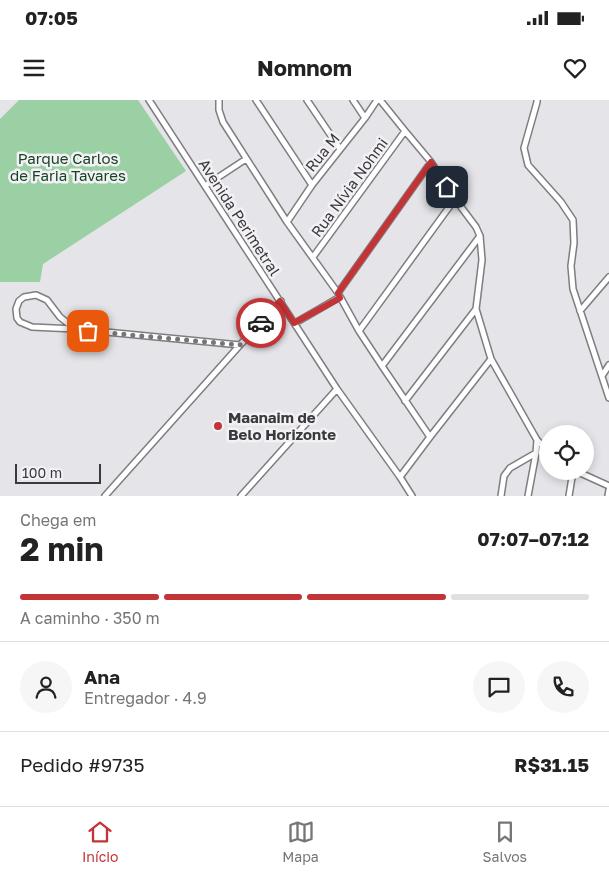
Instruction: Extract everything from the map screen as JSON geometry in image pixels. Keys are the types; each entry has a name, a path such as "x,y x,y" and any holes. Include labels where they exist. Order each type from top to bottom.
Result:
{"street":[{"name":"Avenida Perimetral","path":"149,100 337,389 400,477 409,495"},
{"path":"219,100 222,122 287,222 339,295 359,331 430,437"},
{"path":"256,100 312,185"},
{"path":"307,100 340,149"},
{"path":"353,100 365,118"},
{"path":"379,100 431,162 455,199 476,226 480,236 482,260 476,309 491,359 539,443"},
{"name":"Rua M","path":"287,222 312,185 379,100"},
{"path":"537,100 524,148 525,158 528,165 561,202 573,220 574,243 571,266 573,289 609,398"},
{"name":"Rua Nívia Nohmi","path":"313,257 405,131"},
{"path":"205,186 246,158"},
{"path":"294,323 339,295 431,162"},
{"path":"359,331 455,199"},
{"path":"382,366 480,236"},
{"path":"580,311 609,277"},
{"path":"75,329 60,317 47,300 36,295 24,297 18,301 16,318 20,322 32,327 75,329 240,345"},
{"path":"105,496 280,301"},
{"path":"405,400 476,309"},
{"path":"400,477 491,359"},
{"path":"602,376 609,365"},
{"path":"241,496 337,389"},
{"path":"528,496 536,452 536,440"},
{"path":"501,496 504,476 510,468 536,452"},
{"path":"569,496 572,480"},
{"path":"594,480 609,486"},
{"path":"608,496 609,490"}],"green space":[{"name":"Parque Carlos de Faria Tavares","path":"19,100 138,100 186,171 43,264 40,282 0,282 0,119"}],"way so far":[{"path":"88,331 240,345 261,323"}],"place":[{"name":"Maanaim de Belo Horizonte","path":"218,426"}],"route":[{"path":"261,323 280,301 294,323 340,298 338,293 431,162 447,187"}]}
